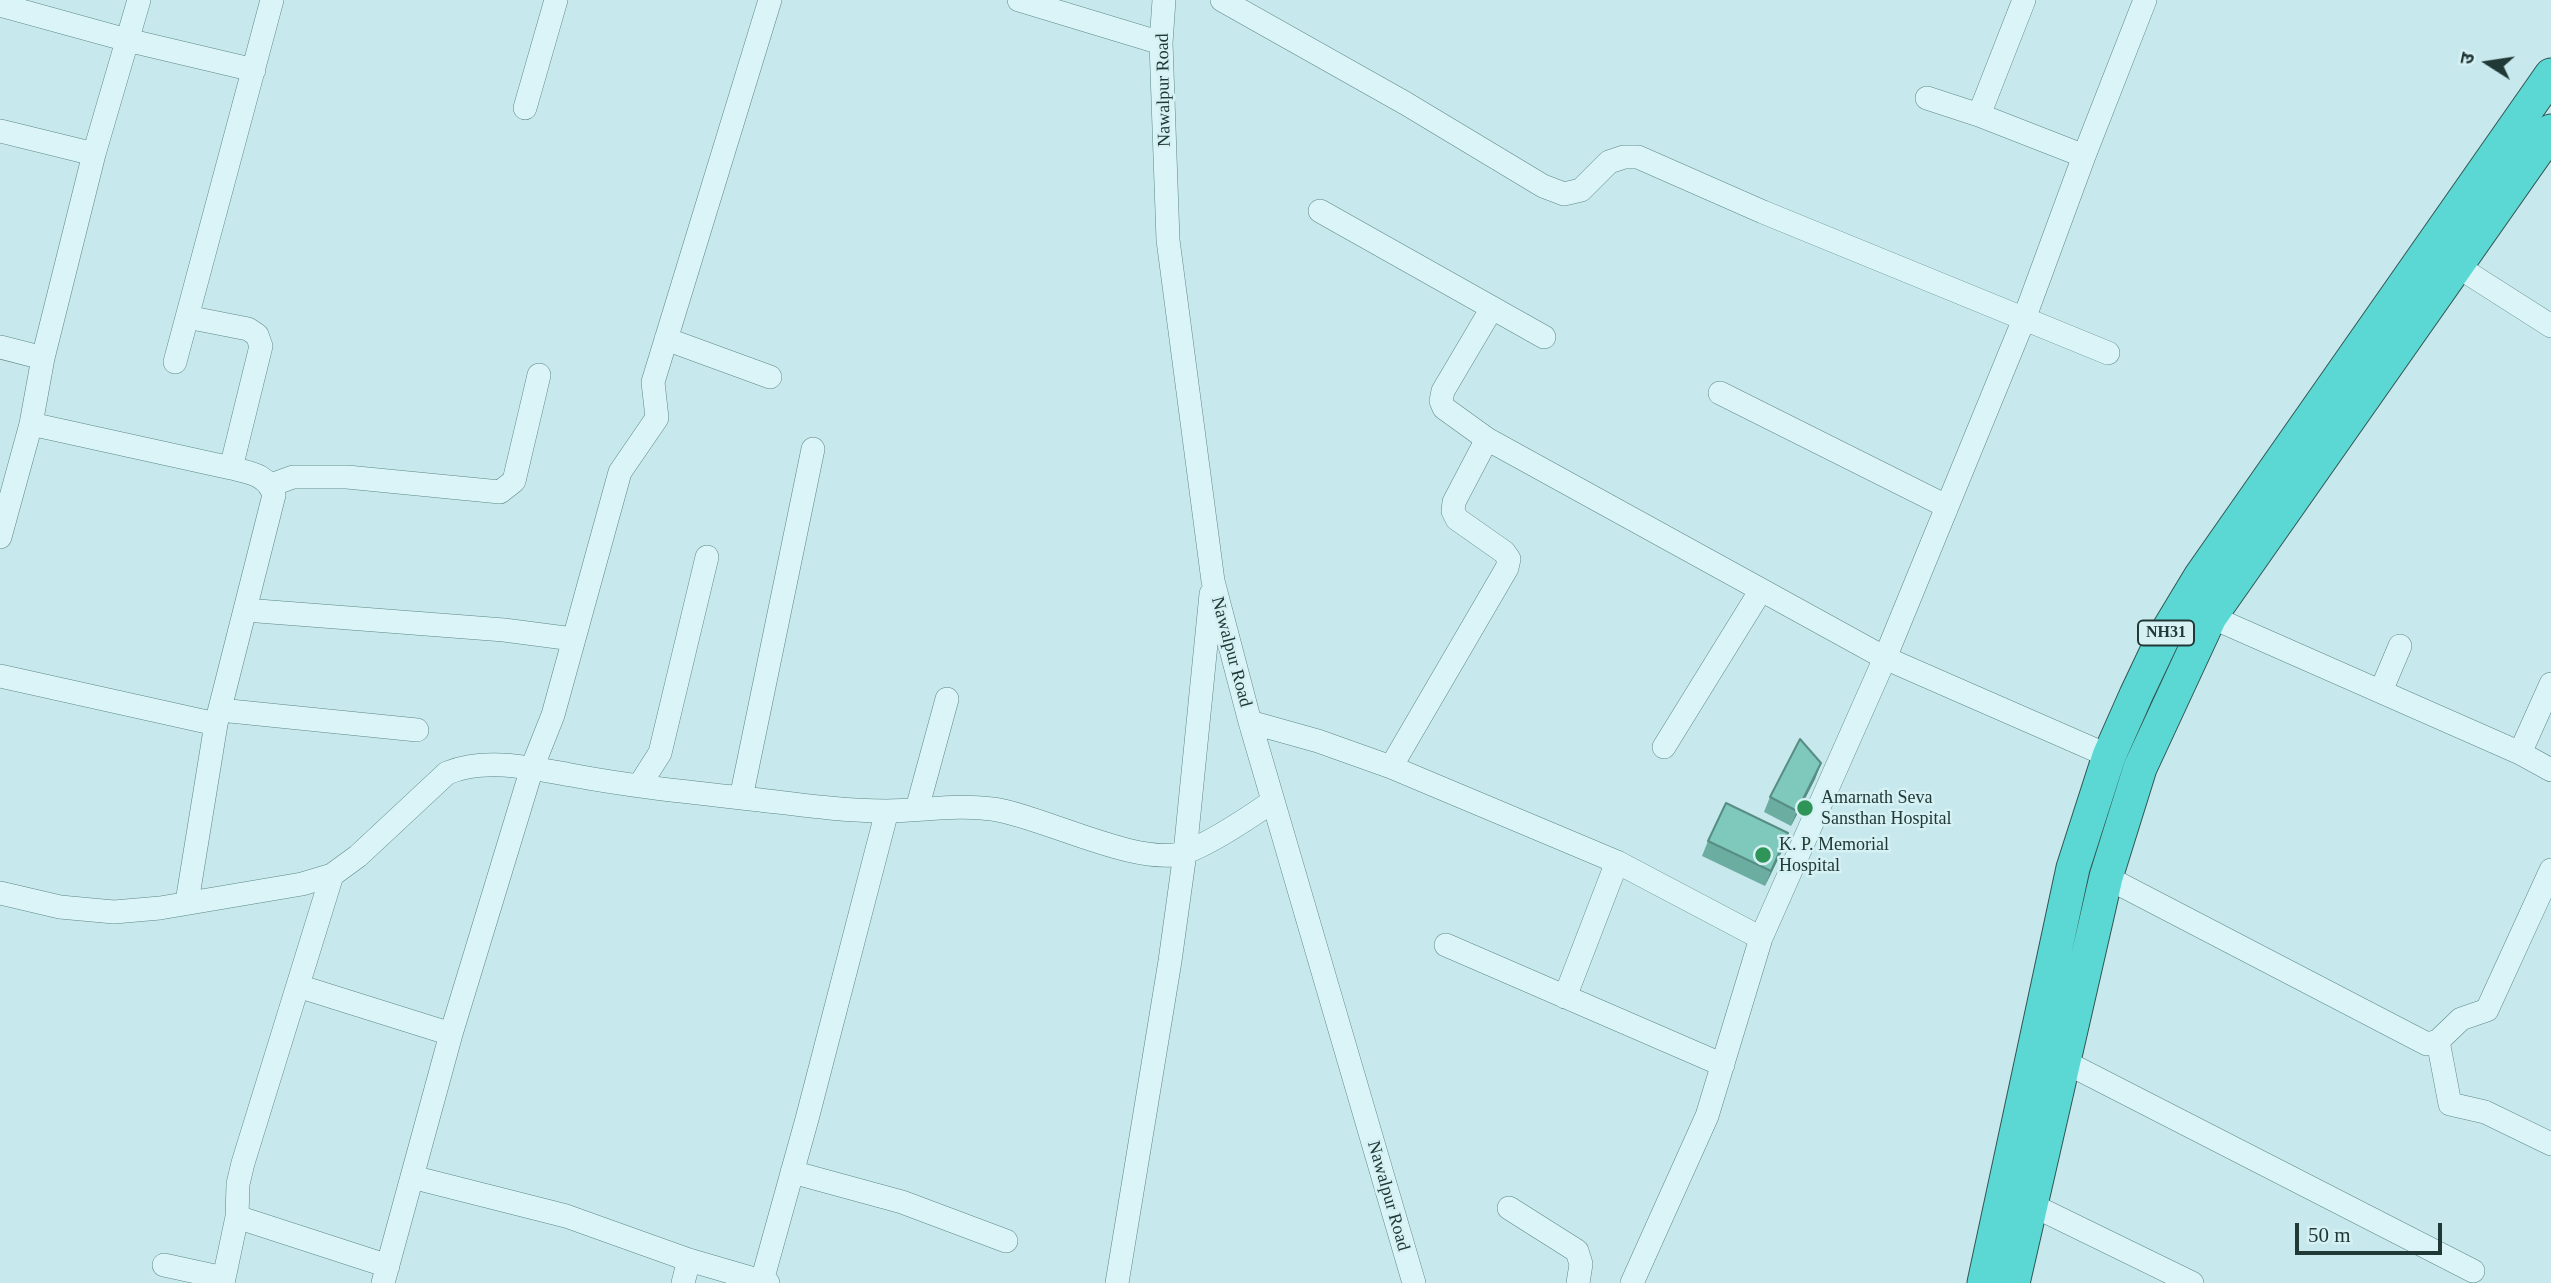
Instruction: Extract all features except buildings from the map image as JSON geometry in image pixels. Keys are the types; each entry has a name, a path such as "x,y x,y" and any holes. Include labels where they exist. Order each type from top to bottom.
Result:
{"highway":[{"name":"NH31","path":"2013,1283 2106,877 2140,768 2216,554 2551,75"},
{"name":"NH31","path":"1984,1283 2073,868 2109,756 2162,640 2197,610 2457,266 2551,131"}],"street":[{"path":"0,537 31,424 43,358 94,154 139,0"},
{"path":"175,362 272,0"},
{"path":"525,107 556,0"},
{"path":"237,1217 385,1274 451,1034 531,768 553,715 620,472 657,418 653,382 771,0"},
{"path":"1019,0 1161,43"},
{"name":"Nawalpur Road","path":"1164,0 1161,43 1168,240 1213,581 1250,722 1414,1283"},
{"path":"1222,0 1405,103 1543,186 1564,194 1581,190 1609,162 1624,156 1638,157 1763,212 2108,353"},
{"path":"1979,115 2024,0"},
{"path":"1632,1283 1707,1116 1761,938 1885,658 2024,319 2145,0"},
{"path":"0,5 127,40 254,70"},
{"path":"1927,98 2084,156"},
{"path":"0,131 94,154"},
{"path":"1320,211 1544,337"},
{"path":"2457,266 2551,326"},
{"path":"1492,308 1443,391 1441,401 1444,408 1488,439 1885,658 2109,756"},
{"path":"187,317 248,328 257,335 261,346 231,468"},
{"path":"666,339 770,377"},
{"path":"0,347 43,358"},
{"path":"271,485 293,477 346,477 500,492 514,481 539,375"},
{"path":"1720,393 1946,506"},
{"path":"31,424 231,468 260,476 271,485 274,495 218,717 187,902"},
{"path":"1391,767 1507,569 1509,559 1504,552 1457,519 1453,511 1454,502 1488,439"},
{"path":"741,798 813,449"},
{"path":"639,786 660,753 706,557"},
{"path":"1117,1283 1185,853 1213,581"},
{"path":"1664,747 1761,590"},
{"path":"245,610 504,630 573,639"},
{"path":"2197,610 2520,752 2551,770"},
{"path":"2381,691 2400,646"},
{"path":"0,676 218,717 418,730"},
{"path":"2520,752 2551,684"},
{"path":"917,809 947,699"},
{"path":"1250,722 1318,741 1391,767 1616,862 1761,938"},
{"path":"0,893 60,907 114,912 302,884 332,876 358,856 447,773 463,766 480,764 531,768 639,786 741,798 887,811 971,807 996,809 1105,844 1160,855 1185,853 1273,801"},
{"path":"412,1177 566,1216 689,1260 765,1282 887,811"},
{"path":"1565,997 1616,862"},
{"path":"2106,877 2427,1044 2438,1041 2460,1019 2487,1010 2551,870"},
{"path":"164,1265 224,1280 237,1217 238,1184 243,1163 332,876"},
{"path":"1447,945 1723,1065"},
{"path":"298,986 451,1034"},
{"path":"2438,1041 2450,1104 2485,1112 2551,1144"},
{"path":"2063,1061 2473,1271"},
{"path":"792,1172 902,1202 1006,1241"},
{"path":"2032,1205 2192,1283"},
{"path":"1509,1208 1577,1251 1581,1264 1578,1283"},
{"path":"683,1283 689,1260"}],"place":[{"name":"Amarnath Seva Sansthan Hospital","path":"1805,808"},
{"name":"K. P. Memorial Hospital","path":"1763,855"}]}
